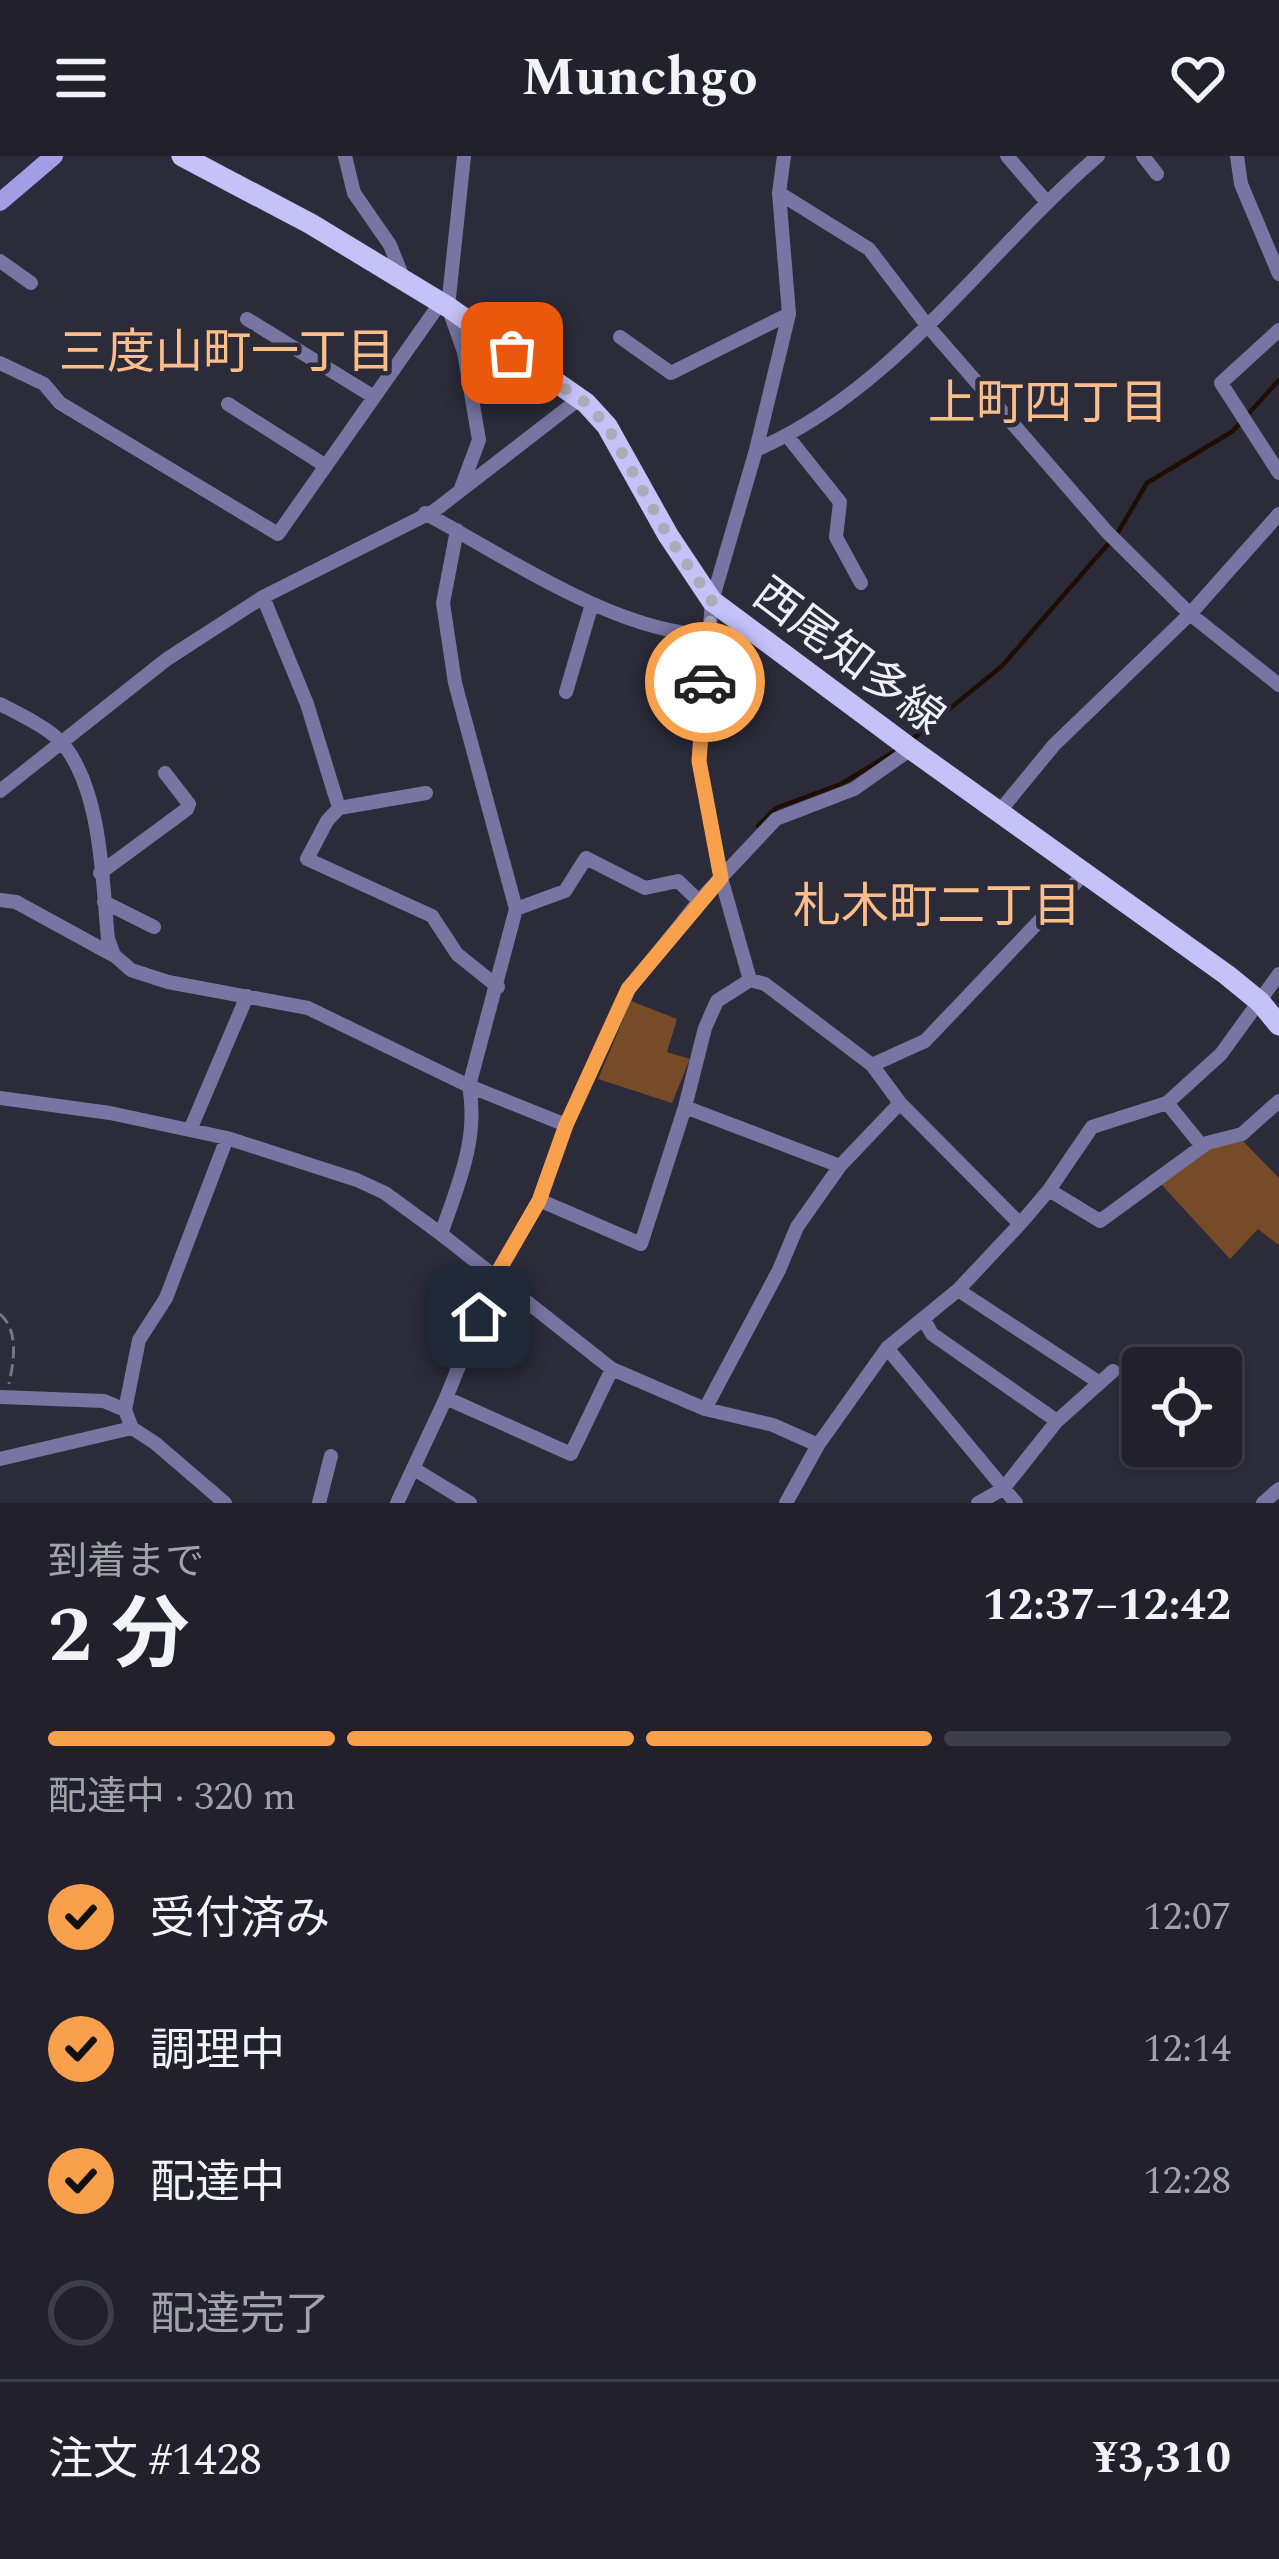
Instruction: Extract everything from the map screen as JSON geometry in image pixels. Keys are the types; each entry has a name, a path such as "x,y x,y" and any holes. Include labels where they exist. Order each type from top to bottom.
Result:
{"main road":[{"path":"0,202 54,156"},
{"name":"西尾知多線","path":"182,156 311,224 445,305 580,399 607,426 668,536 712,601 1260,1002 1279,1025"}],"street":[{"path":"345,156 354,193 390,245 404,280"},
{"path":"460,491 479,440 464,352 445,305 464,156"},
{"path":"749,980 721,878 699,761 712,601 756,451 789,314 779,194 784,156"},
{"path":"1007,156 1045,200"},
{"path":"756,451 788,436 867,384 1045,200 1098,156"},
{"path":"1143,156 1157,174"},
{"path":"1237,156 1241,184 1279,274"},
{"path":"779,194 869,249 926,324 1107,532 1190,614 1279,685"},
{"path":"0,261 31,284"},
{"path":"0,363 44,384 60,403 278,534 445,305"},
{"path":"620,337 671,373 789,314"},
{"path":"247,319 374,397"},
{"path":"1279,330 1221,382 1279,472"},
{"path":"0,791 166,659 263,597 425,514 580,399"},
{"path":"228,404 326,466"},
{"path":"788,436 840,502 836,537 861,583"},
{"path":"425,514 592,604 682,633 709,635"},
{"path":"999,812 1054,745 1190,614 1279,514"},
{"path":"441,1234 468,1153 475,1114 470,1086 516,909 455,683 443,603 457,530"},
{"path":"263,597 308,704 339,808"},
{"path":"566,692 592,604"},
{"path":"0,704 63,743 92,809 114,955"},
{"path":"400,1502 495,1277 539,1201 566,1125 628,989 776,819 854,789 911,749"},
{"path":"100,873 188,809 165,773"},
{"path":"426,793 339,808 308,859 432,916 457,954 497,987"},
{"path":"516,909 565,891 586,858 645,889 678,881 700,901"},
{"path":"872,1065 925,1041 1085,873"},
{"path":"0,900 16,902 114,955 130,970 308,1008 470,1086 566,1125"},
{"path":"104,902 154,927"},
{"path":"786,1503 818,1445 887,1348 958,1290 1020,1224 1092,1127 1167,1103 1221,1054 1279,974"},
{"path":"539,1201 641,1244 705,1028 717,1000 749,980 765,984 872,1065 900,1103 1020,1224"},
{"path":"190,1130 247,996"},
{"path":"0,1098 110,1113 227,1138 357,1180 385,1193 441,1234 612,1369 705,1408 773,1425 818,1445"},
{"path":"1049,1190 1100,1221 1202,1145 1242,1134 1279,1101"},
{"path":"705,1408 779,1270 796,1228 840,1166 900,1103"},
{"path":"1167,1103 1202,1145"},
{"path":"685,1107 840,1166"},
{"path":"225,1503 132,1428 125,1410 140,1340 166,1298 227,1138"},
{"path":"958,1290 1100,1383"},
{"path":"924,1320 932,1334 1057,1420"},
{"path":"887,1348 1016,1503"},
{"path":"446,1398 571,1454 612,1369"},
{"path":"978,1503 1003,1489 1057,1420 1113,1371"},
{"path":"3,1397 104,1401 125,1410"},
{"path":"0,1459 132,1428"},
{"path":"319,1503 331,1456"},
{"path":"414,1469 470,1503"},
{"path":"1263,1503 1279,1489"}],"path":[{"path":"0,1314 10,1323 13,1338 3,1397"}],"shaded area":[{"path":"631,1001 677,1019 667,1052 690,1059 672,1103 598,1079"},
{"path":"1243,1141 1279,1178 1279,1245 1258,1229 1230,1259 1161,1184 1209,1147"}],"waterway":[{"path":"1117,534 1147,483 1233,431 1279,380"},
{"path":"910,741 1002,666 1109,543"},
{"path":"758,826 776,808 841,784 900,748"}],"way so far":[{"path":"512,353 586,403 607,426 668,536 712,601 705,682"}],"district":[{"name":"三度山町一丁目","path":"227,351"},
{"name":"上町四丁目","path":"1048,402"},
{"name":"札木町二丁目","path":"937,905"}],"route":[{"path":"479,1317 495,1277 539,1201 566,1125 628,989 721,878 699,761 705,682"}]}
